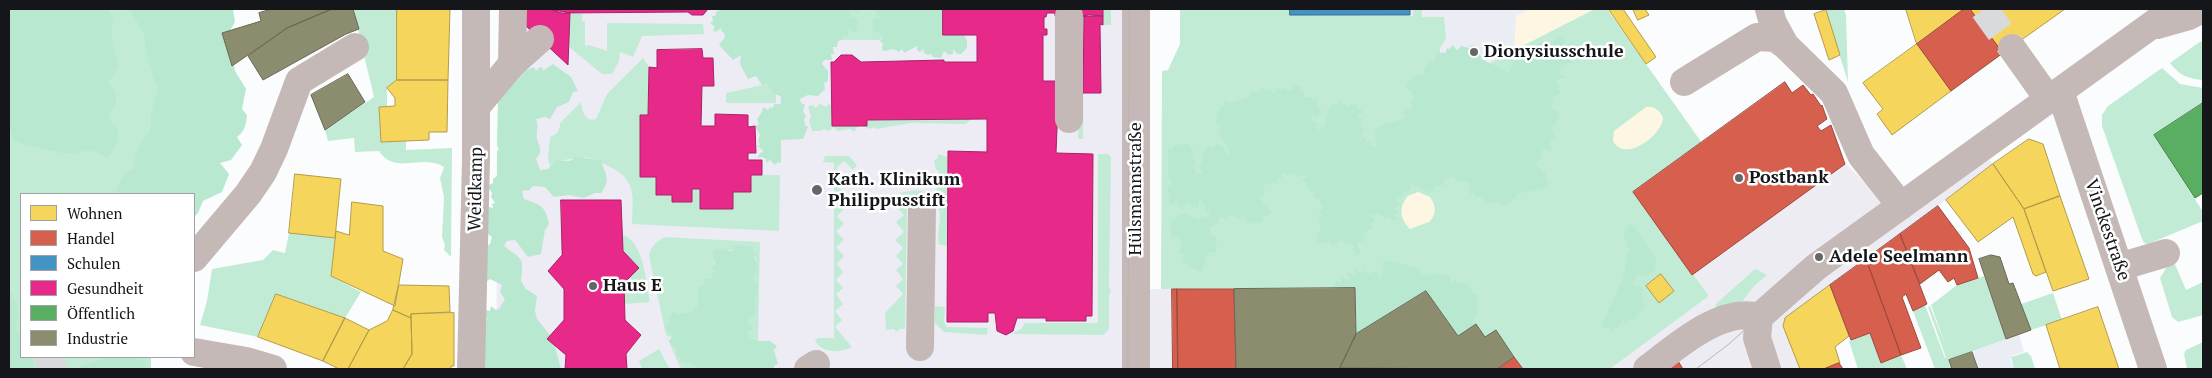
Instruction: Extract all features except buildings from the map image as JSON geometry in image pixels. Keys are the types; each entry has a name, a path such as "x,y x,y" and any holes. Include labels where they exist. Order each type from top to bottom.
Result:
{"street":[{"name":"Weidkamp","path":"471,369 476,9"},
{"path":"512,64 513,9"},
{"name":"Hülsmannstraße","path":"1136,9 1136,369"},
{"path":"1769,9 1773,23 1785,45"},
{"path":"1767,369 1758,341 1759,317 1816,267 2174,9"},
{"path":"2144,30 2189,16 2202,9"},
{"path":"1069,16 1069,119"},
{"path":"1684,82 1757,37 1775,38 1785,45 1834,93 1861,155 1901,206"},
{"path":"476,107 512,64 540,39"},
{"path":"195,257 248,194 263,172 274,149 299,81 355,47"},
{"name":"Vinckestraße","path":"2012,48 2054,96 2119,267 2153,369"},
{"path":"920,347 922,207"},
{"path":"2119,267 2166,253"},
{"path":"1647,369 1682,343 1725,319 1742,314 1759,317"},
{"path":"195,352 246,361 273,369"}],"shaded area":[{"name":"Kath. Klinikum Philippusstift","path":"499,9 1136,9 1136,369 496,369"},
{"name":"Dionysiusschule","path":"1410,9 1597,9 1440,89 1410,37"},
{"path":"1785,82 1792,93 1803,85 1811,95 1813,94 1820,106 1822,105 1827,119 1818,127 1821,131 1831,125 1842,160 1864,182 1890,215 1981,148 2024,209 2046,272 2036,276 2033,274 2013,217 1978,242 1946,200 1938,206 1969,248 1978,278 1957,285 1954,278 1948,282 1939,270 1920,284 1927,304 1913,311 1906,295 1902,297 1921,348 1881,363 1870,334 1851,340 1849,336 1835,347 1843,369 1610,369 1709,296 1633,192"},
{"path":"1136,289 1234,289 1236,369 1136,369"},
{"path":"2019,334 2024,352 2013,355 2010,359 2014,369 1978,369 1972,352"}],"green space":[{"path":"9,9 178,9 162,193 20,193 20,358 151,358 151,369 9,369"},
{"path":"9,9 108,9 114,18 112,35 119,65 108,83 115,91 116,104 107,117 118,128 118,142 107,159 94,151 68,154 15,141 9,129"},
{"path":"129,9 233,9 235,22 227,36 235,71 246,89 242,109 247,115 246,122 240,135 237,137 242,145 231,160 220,163 229,174 222,192 203,201 195,216 195,193 115,193 124,173 134,169 138,149 150,132 151,112 158,91 146,55 144,33"},
{"path":"353,9 397,9 397,80 387,89 387,106 379,107 381,142 406,141 406,150 452,148 451,257 444,250 445,245 442,237 444,197 440,178 444,167 427,162 393,162 379,151 355,152 354,138 328,141 325,130 374,97"},
{"path":"723,9 858,9 859,13 853,11 850,17 860,19 857,21 859,24 856,26 859,30 853,33 848,29 848,37 843,35 842,40 838,41 837,47 833,47 834,54 831,54 832,60 824,60 822,64 828,71 828,81 824,83 825,89 818,96 808,95 800,99 801,103 805,105 803,111 806,117 804,119 805,125 808,127 803,139 781,140 781,163 778,162 775,165 770,160 766,163 766,159 762,157 757,158 763,150 757,146 760,145 758,141 760,135 755,126 759,124 757,119 763,107 768,110 770,107 773,108 774,104 781,104 781,97 770,94 772,92 767,84 762,85 756,76 748,79 740,64 741,55 733,60 719,45 725,37 721,31 722,28 715,32 713,30 715,27 710,23 713,21 712,16 715,16 716,12"},
{"path":"858,9 875,9 875,12 880,16 875,25 883,36 880,40 842,40 843,35 848,34 848,29 855,26 856,18 850,18 853,11"},
{"path":"875,9 943,9 943,35 964,35 967,41 967,48 961,54 957,54 953,49 953,54 949,55 944,51 941,58 924,53 923,49 920,52 917,50 917,46 904,53 902,49 899,52 894,49 883,51 883,43 880,41 883,36 873,30 873,19 880,17 875,12"},
{"path":"1103,9 1111,9 1111,25 1103,25"},
{"path":"1180,9 1290,9 1290,15 1413,16 1413,9 1422,9 1422,17 1444,17 1446,39 1440,48 1440,89 1594,9 1607,9 1702,143 1633,192 1709,296 1610,369 1523,369 1495,331 1485,337 1477,325 1459,338 1426,291 1356,335 1355,288 1161,289 1162,71 1168,70 1180,44"},
{"path":"1825,9 1844,9 1846,15 1848,82"},
{"path":"570,14 582,14 582,21 585,21 585,46 589,45 607,51 607,23 703,24 704,34 642,36 633,57 620,52 619,61 612,74 602,74 568,46"},
{"path":"1082,16 1084,16 1083,139 1078,139"},
{"path":"1559,37 1565,40 1563,46 1568,47 1572,54 1567,59 1573,62 1560,66 1561,75 1566,78 1557,79 1556,84 1560,87 1556,89 1561,91 1557,96 1552,97 1554,103 1551,103 1552,108 1558,111 1560,116 1551,130 1556,139 1551,139 1550,145 1553,150 1543,149 1539,161 1535,161 1542,172 1546,172 1545,177 1549,184 1546,187 1517,194 1516,198 1504,206 1498,202 1488,204 1484,201 1483,197 1475,197 1475,194 1472,192 1472,195 1469,192 1470,183 1467,183 1467,181 1459,182 1453,176 1450,179 1445,178 1444,185 1435,186 1432,192 1425,191 1417,185 1415,187 1413,183 1410,184 1411,189 1409,193 1404,191 1401,193 1405,195 1397,198 1397,203 1400,203 1398,207 1394,208 1398,213 1395,215 1401,221 1398,219 1391,221 1389,216 1387,219 1379,214 1370,215 1369,217 1374,218 1375,222 1370,224 1371,230 1367,229 1363,233 1365,241 1358,242 1358,247 1361,251 1358,257 1354,250 1351,250 1354,247 1349,242 1347,244 1340,240 1338,244 1336,243 1333,246 1329,241 1323,244 1317,242 1317,232 1320,231 1319,218 1322,216 1318,210 1321,210 1323,205 1319,203 1320,199 1317,200 1313,196 1315,194 1313,190 1310,192 1310,188 1305,187 1308,184 1302,181 1308,174 1296,177 1295,172 1292,175 1287,175 1282,172 1282,179 1278,177 1278,183 1277,181 1275,183 1270,182 1271,185 1265,184 1263,189 1265,193 1259,199 1263,200 1262,203 1267,206 1268,210 1272,211 1271,214 1266,217 1262,214 1263,220 1258,223 1252,222 1250,225 1248,218 1246,223 1244,216 1239,220 1229,214 1228,221 1221,217 1218,220 1220,224 1216,223 1210,227 1210,234 1208,234 1210,237 1212,234 1217,237 1215,241 1218,246 1216,246 1215,253 1208,252 1205,262 1208,263 1203,265 1204,269 1200,272 1195,268 1193,270 1192,266 1190,269 1187,264 1184,266 1182,260 1184,255 1178,252 1180,250 1178,247 1183,246 1180,244 1182,241 1176,236 1174,239 1170,233 1172,231 1169,225 1172,224 1170,220 1178,219 1176,217 1179,215 1186,214 1198,220 1202,216 1204,218 1211,213 1205,210 1206,206 1200,200 1199,206 1195,205 1193,209 1187,203 1183,204 1184,209 1179,208 1178,202 1175,201 1174,205 1169,201 1168,198 1171,194 1168,193 1168,185 1171,186 1172,181 1168,177 1168,149 1173,149 1173,146 1177,144 1182,146 1183,144 1188,144 1194,152 1192,157 1196,164 1193,166 1193,169 1195,169 1196,174 1203,173 1199,166 1202,162 1201,155 1208,146 1214,147 1216,143 1224,147 1225,151 1223,151 1230,155 1227,146 1221,139 1222,136 1219,136 1221,133 1218,129 1220,123 1216,124 1215,120 1218,119 1216,115 1221,110 1220,106 1224,106 1224,100 1230,103 1249,97 1252,91 1257,93 1262,87 1265,91 1272,88 1271,92 1276,93 1276,88 1281,90 1282,87 1289,91 1294,88 1292,85 1301,87 1305,97 1312,97 1313,102 1318,101 1317,106 1322,112 1316,117 1313,114 1311,120 1317,123 1316,127 1320,131 1322,127 1325,128 1324,123 1328,122 1325,118 1330,115 1327,112 1332,104 1333,106 1334,104 1339,105 1338,100 1342,100 1342,104 1346,104 1346,107 1357,103 1357,109 1361,109 1362,113 1359,113 1358,117 1362,119 1360,122 1364,129 1361,135 1362,139 1366,138 1366,143 1369,140 1371,147 1376,147 1376,143 1373,142 1377,138 1375,138 1375,135 1373,136 1376,133 1374,130 1382,125 1405,117 1403,112 1412,108 1411,102 1414,97 1411,90 1407,90 1405,83 1413,79 1417,74 1420,76 1421,73 1424,74 1424,69 1430,62 1433,63 1437,55 1443,52 1445,54 1447,48 1450,49 1452,45 1457,50 1461,46 1469,48 1472,45 1476,46 1476,53 1479,53 1483,60 1509,72 1514,61 1518,60 1516,56 1540,43 1545,42 1548,45"},
{"path":"2201,41 2203,44 2203,80 2184,76 2170,63"},
{"path":"643,58 649,67 648,115 640,116 640,177 656,177 656,186 700,189 700,209 732,209 733,192 751,175 780,175 779,231 632,224 633,205 631,189 629,183 617,171 590,158 556,160 550,166 548,159 550,137 558,132 560,123 581,102 583,113 587,118 596,119 607,94"},
{"path":"553,64 571,77 578,91 573,92 569,102 557,107 550,119 545,117 536,119 540,154 536,159 540,170 548,169 556,160 570,161 576,157 601,160 607,180 601,193 595,193 584,198 569,195 554,197 545,187 533,186 529,190 522,191 524,199 535,203 544,209 546,213 549,224 545,230 541,254 528,257 515,240 507,241 504,246 521,260 521,281 526,289 537,296 535,311 537,319 553,339 561,369 484,369 484,322 488,318 485,319 486,310 490,311 491,306 496,310 499,309 505,299 500,292 502,285 490,279 486,282 487,246 490,244 492,237 488,234 488,209 489,207 493,208 492,204 495,203 491,197 492,193 487,186 493,183 493,179 497,176 497,151 499,150 497,145 498,97 503,96 505,89 510,85 512,86 512,82 519,79 516,77 525,67 527,70 534,67 536,71 540,67 543,68 543,71"},
{"path":"2162,68 2180,84 2203,88 2203,103 2154,135 2203,212 2203,221 2148,244 2144,243 2142,239 2102,126 2102,115 2108,106"},
{"path":"767,84 772,92 771,94 776,95 776,103 726,103 726,93"},
{"path":"819,104 827,107 828,104 832,105 832,126 858,126 854,132 850,129 838,131 833,127 829,131 825,129 812,131 808,106 813,105 816,108"},
{"path":"972,119 965,124 911,123 876,129 874,127 869,129 864,126 867,120"},
{"path":"938,154 947,157 946,205 948,209 948,238 946,240 949,244 945,246 939,244 940,214 937,204 907,206 905,329 900,329 896,332 894,329 886,330 885,313 903,294 896,286 903,279 896,270 903,264 896,256 903,248 895,240 904,232 896,222 904,215 897,208 904,201 899,193 916,190 936,191 939,171 936,170 934,161 938,158"},
{"path":"1098,154 1108,154 1111,157 1109,286 1111,291 1109,296 1109,329 1103,335 1012,334 1021,329 1025,323 1098,323"},
{"path":"825,156 849,156 857,165 853,170 844,161 836,168 844,177 836,184 844,193 837,200 844,209 837,216 844,224 836,231 844,240 836,247 844,256 837,264 843,272 836,280 843,288 836,294 843,304 835,311 842,320 835,327 852,347 836,351 822,348 815,340 818,338 834,338 834,163 823,162"},
{"path":"1632,224 1657,259 1653,266 1657,269 1653,273 1649,272 1648,277 1644,275 1642,278 1638,274 1634,280 1634,286 1639,286 1643,291 1642,296 1644,300 1642,302 1645,306 1634,320 1630,319 1626,323 1624,320 1622,321 1621,325 1617,328 1614,327 1612,332 1608,327 1603,328 1603,323 1623,277 1622,274 1626,271 1625,267 1628,259 1626,253 1630,251 1626,247 1628,243 1624,239 1625,229 1628,229 1628,225"},
{"path":"289,233 335,238 331,276 361,292 345,318 276,294 258,337 200,325 207,301 212,269 263,260 273,250 285,253"},
{"path":"622,235 635,245 639,253 643,263 650,302 624,304 624,283 639,268 623,251"},
{"path":"665,237 760,242 758,342 750,338 748,331 751,326 748,322 753,313 753,276 757,263 753,252 749,248 712,252 714,270 710,279 698,292 697,307 690,313 683,312 677,314 674,311 668,317 672,322 674,334 670,337 666,335 649,256 654,244"},
{"path":"737,245 753,247 753,252 758,254 754,257 759,268 753,277 758,286 757,296 754,298 757,309 754,310 755,315 748,322 754,329 748,331 750,338 758,341 770,341 777,346 774,350 778,364 774,366 774,369 696,369 694,365 681,362 680,357 677,357 676,350 669,342 673,334 665,325 671,322 668,317 675,310 677,314 683,312 690,313 697,307 698,287 703,286 705,279 710,279 714,271 712,267 715,264 712,252 718,248 731,251"},
{"path":"1387,260 1420,268 1419,272 1426,276 1429,274 1431,277 1434,273 1450,276 1453,283 1456,278 1457,282 1469,284 1468,287 1472,288 1471,292 1477,294 1478,298 1475,299 1479,302 1476,305 1478,311 1473,321 1476,324 1458,336 1426,291 1356,334 1355,288 1331,288 1335,285 1336,280 1341,283 1341,277 1348,281 1349,278 1346,273 1355,274 1354,269 1358,269 1361,274 1363,270 1370,274 1374,271 1378,272 1380,279 1384,273 1381,273 1384,269 1381,264"},
{"path":"2175,264 2186,290 2203,282 2203,315 2178,322 2172,317 2160,278 2166,268"},
{"path":"1755,269 1767,275 1754,286 1742,302 1714,314 1716,304"},
{"path":"1984,276 2006,339 1949,360 1952,369 1935,369 1913,311 1925,305 1946,358 1928,307 1930,306 1946,347 1931,305 1957,285"},
{"path":"9,290 15,299 18,310 19,317 16,320 17,331 20,334 20,358 32,358 34,369 9,369"},
{"path":"2053,293 2062,320 2031,330 2021,304"},
{"path":"935,306 945,307 944,322 947,327 988,328 987,335 944,332 935,323"},
{"path":"1870,333 1881,363 1901,355 1907,369 1858,369 1849,341"},
{"path":"666,335 682,362 694,365 696,369 681,369"},
{"path":"2203,342 2203,369 2187,369 2184,354 2186,350"},
{"path":"659,349 670,369 642,369 639,361"},
{"path":"2027,352 2031,356 2035,369 2014,369 2011,357"},
{"path":"103,358 135,358 145,362 146,369 77,369"}],"sand":[{"path":"1529,9 1595,9 1514,50 1516,16"},
{"path":"1646,107 1652,107 1657,110 1663,118 1657,132 1634,148 1626,149 1619,147 1613,141 1614,131"},
{"path":"1418,192 1430,197 1434,203 1434,213 1429,222 1410,229 1402,217 1402,209 1408,196"}],"tunnel":[{"path":"1984,9 2012,48"},
{"path":"38,369 66,358"}],"tram line":[{"path":"1128,369 1129,9"},
{"path":"1696,369 1729,344 1759,317"}],"place":[{"name":"Dionysiusschule","path":"1474,52"},
{"name":"Postbank","path":"1739,178"},
{"name":"Kath. Klinikum Philippusstift","path":"817,190"},
{"name":"Adele Seelmann","path":"1819,257"},
{"name":"Haus E","path":"593,286"}]}
